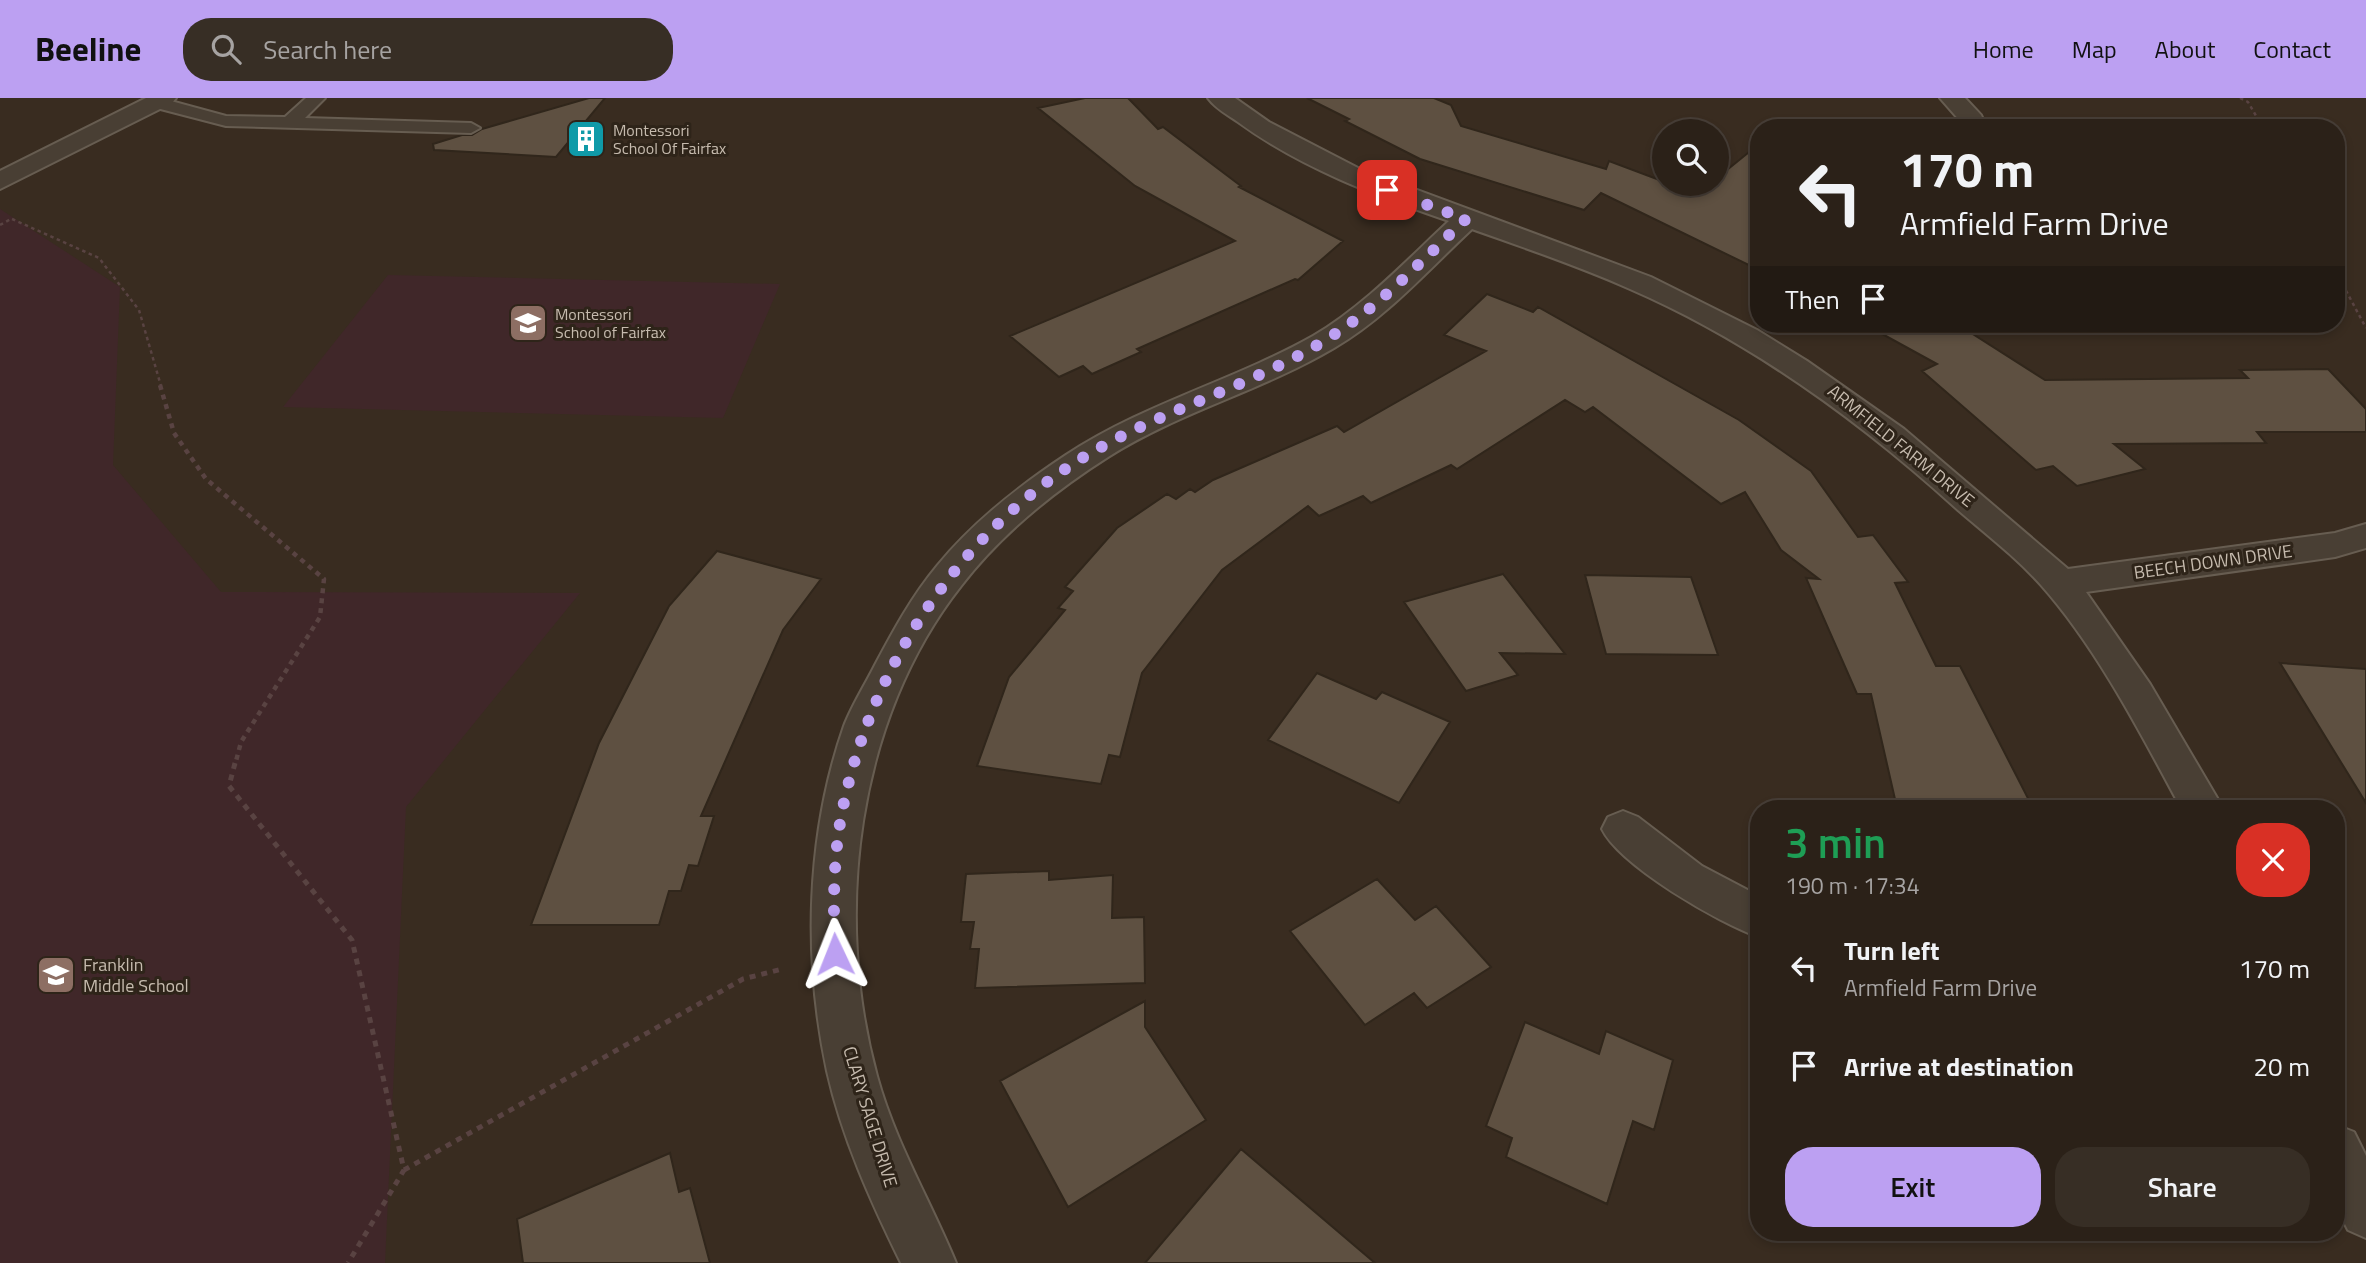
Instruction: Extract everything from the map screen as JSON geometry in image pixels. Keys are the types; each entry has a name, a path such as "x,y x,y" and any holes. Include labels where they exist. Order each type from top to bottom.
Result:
{"street":[{"name":"ARMFIELD FARM DRIVE","path":"1220,98 1290,144 1335,167 1387,190 1586,260 1656,290 1750,338 1819,380 1898,439 2060,583 2109,651 2198,800"},
{"path":"1952,98 1972,119"},
{"path":"0,181 159,100"},
{"name":"CLARY SAGE DRIVE","path":"929,1263 891,1189 853,1074 839,1002 833,899 843,808 865,724 911,630 955,568 988,533 1042,486 1100,447 1160,416 1261,373 1325,341 1354,321 1466,219"},
{"name":"BEECH DOWN DRIVE","path":"2060,583 2335,545 2366,536"},
{"path":"1623,829 1687,879 1750,913"},
{"path":"2345,1169 2366,1212"}],"lane":[{"path":"289,122 316,98"},
{"path":"159,100 226,121 471,128"}],"path":[{"path":"2240,98 2248,102 2258,119"},
{"path":"12,218 99,258 139,310 174,433 206,479 324,579 320,617 241,742 229,786 352,940 404,1170"},
{"path":"2345,291 2366,328"},
{"path":"348,1263 404,1170 743,979 835,954"}],"shaded area":[{"path":"0,209 120,287 113,465 221,592 580,593 406,807 385,1263 0,1263"},
{"path":"388,275 780,284 723,418 283,407"}],"building":[{"path":"589,98 605,98 556,157 434,150 433,144 462,135 472,135 482,129"},
{"path":"1085,98 1128,98 1158,129 1163,127 1241,186 1239,187 1343,241 1298,280 1295,279 1137,349 1141,352 1092,374 1083,366 1059,377 1010,336 1235,241 1135,186 1038,108"},
{"path":"1307,98 1434,98 1451,105 1461,126 1606,169 1609,161 1652,177 1652,196 1729,196 1729,168 1750,151 1750,266 1601,193 1584,210 1420,159 1345,121 1349,119"},
{"path":"1487,294 1533,312 1538,307 1739,420 1811,471 1858,537 1873,535 1908,582 1895,583 1936,666 1960,666 2029,800 1895,800 1871,694 1857,694 1806,578 1819,579 1781,550 1745,492 1721,504 1593,407 1585,412 1565,400 1457,469 1451,465 1371,503 1363,496 1319,516 1308,506 1222,570 1142,673 1120,757 1109,755 1101,784 977,766 1009,677 1065,610 1058,608 1073,591 1065,587 1117,528 1167,494 1176,499 1190,489 1195,492 1213,480 1337,426 1344,432 1486,351 1444,335"},
{"path":"1880,333 1971,333 2045,380 2248,378 2240,370 2328,369 2366,409 2366,432 2257,432 2266,443 2114,444 2145,469 2077,486 2053,466 2036,470 1922,371 1937,364"},
{"path":"717,551 821,579 783,630 701,816 714,816 698,866 689,865 681,891 669,891 659,925 531,925 599,743 669,606"},
{"path":"1503,574 1565,654 1500,653 1518,675 1466,691 1404,602"},
{"path":"1585,575 1691,577 1718,655 1606,654"},
{"path":"2280,663 2366,669 2366,803"},
{"path":"1317,673 1376,699 1382,692 1450,722 1399,803 1268,740"},
{"path":"1049,871 1049,880 1113,875 1112,918 1144,917 1145,983 975,988 979,949 970,949 974,922 961,922 966,874"},
{"path":"1377,879 1415,920 1436,906 1491,967 1427,1008 1414,993 1365,1025 1290,931"},
{"path":"1145,1001 1145,1027 1206,1120 1068,1207 1000,1081"},
{"path":"1525,1022 1599,1054 1606,1031 1673,1060 1654,1130 1633,1121 1607,1204 1506,1157 1512,1138 1486,1126"},
{"path":"1241,1149 1375,1263 1145,1263"},
{"path":"670,1153 679,1192 690,1188 710,1263 523,1263 517,1219"}],"place":[{"name":"Montessori School Of Fairfax","path":"586,139"},
{"name":"Montessori School of Fairfax","path":"528,323"},
{"name":"Franklin Middle School","path":"56,975"}],"route":[{"path":"835,954 833,899 843,808 865,724 911,630 955,568 988,533 1042,486 1100,447 1160,416 1261,373 1325,341 1364,314 1466,219 1387,190"}]}
